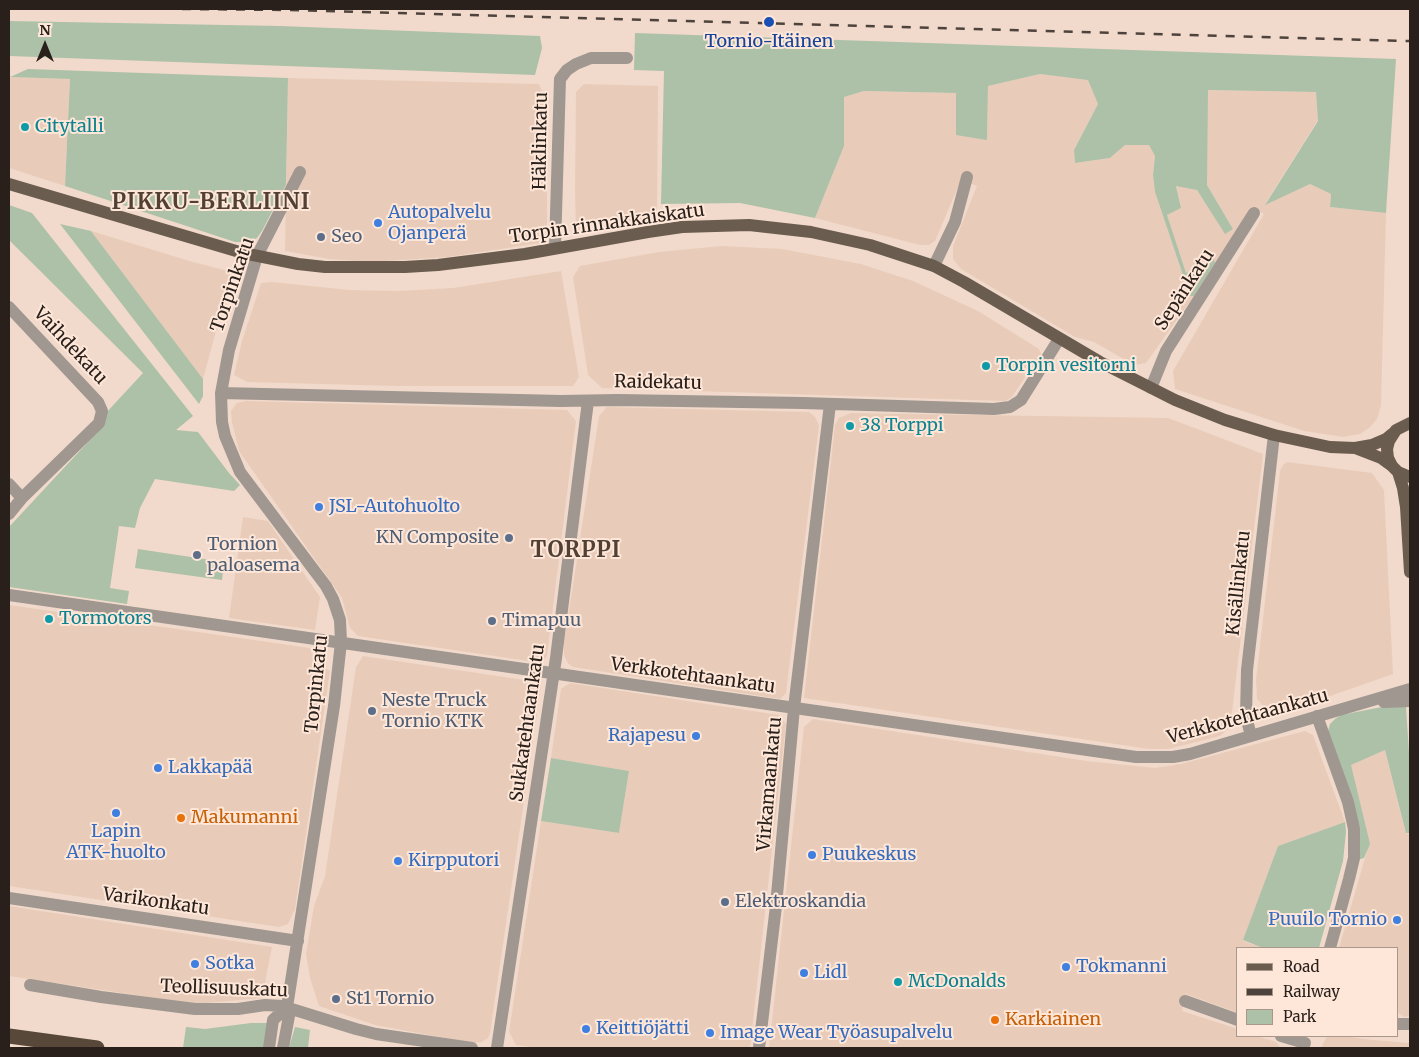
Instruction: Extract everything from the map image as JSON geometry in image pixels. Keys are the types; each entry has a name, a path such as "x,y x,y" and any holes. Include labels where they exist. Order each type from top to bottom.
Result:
{"highway":[{"path":"9,1036 97,1048"}],"main road":[{"name":"Torpin rinnakkaiskatu","path":"9,184 203,242 257,256 325,267 405,267 474,261 682,227 748,225 788,228 870,245 934,266 1016,312 1058,339 1151,388 1225,420 1274,435 1330,447 1355,448 1383,441 1401,428"},
{"path":"1401,428 1388,441 1387,450 1388,458 1403,488 1410,531 1410,572"},
{"name":"Torpin rinnakkaiskatu","path":"1355,448 1381,458 1395,469 1410,477"}],"street":[{"name":"Häklinkatu","path":"555,248 560,79 567,70 591,58 627,58"},
{"name":"Torpinkatu","path":"283,1048 288,1016 287,1007 334,706 341,642 340,620 338,611 326,586 240,472 225,436 222,422 221,392 229,350 257,256 300,172"},
{"path":"934,266 955,222 967,177"},
{"name":"Sepänkatu","path":"1151,388 1166,351 1254,213"},
{"name":"Vaihdekatu","path":"9,307 98,402 102,410 99,423 22,498"},
{"name":"Raidekatu","path":"221,392 994,409 1010,407 1024,396 1058,339"},
{"name":"Sukkatehtaankatu","path":"498,1048 553,674 588,401"},
{"name":"Virkamaankatu","path":"759,1048 776,906 794,708 830,404"},
{"path":"1401,428 1410,417"},
{"name":"Kisällinkatu","path":"1251,736 1246,716 1247,670 1274,435"},
{"path":"9,484 22,498 9,514"},
{"name":"Verkkotehtaankatu","path":"9,595 1136,757 1165,757 1190,754 1410,689"},
{"name":"Verkkotehtaankatu","path":"1366,703 1410,701"},
{"path":"1317,716 1348,802 1354,829 1354,858 1350,879 1330,947"},
{"name":"Varikonkatu","path":"9,898 298,942"},
{"name":"Teollisuuskatu","path":"30,985 101,997 196,1009 287,1007 376,1034 472,1048"},
{"path":"1184,1001 1236,1019"},
{"path":"269,1048 272,1020 287,1007"},
{"path":"1285,1037 1305,1042"}],"shaded area":[{"path":"1040,74 1088,79 1098,104 1074,150 1075,163 1110,158 1125,145 1149,145 1155,155 1153,175 1155,192 1190,296 1194,296 1146,363 1134,365 1094,342 1075,337 961,269 953,259 953,246 977,186 961,180 935,241 929,245 920,245 815,218 844,146 844,97 864,91 956,93 987,140 988,86"},
{"path":"9,77 70,79 65,186 9,168"},
{"path":"288,78 539,84 547,103 547,242 448,257 370,262 329,259 285,251"},
{"path":"584,84 658,86 657,218 576,228 576,92"},
{"path":"1207,90 1316,92 1318,120 1265,204 1310,184 1331,194 1330,207 1386,213 1381,406 1377,419 1360,434 1343,437 1304,431 1175,389 1173,371 1264,214 1252,207 1215,263 1214,259 1186,273 1166,214 1181,208 1176,185 1197,190 1225,233 1233,229 1207,185"},
{"path":"91,231 232,272 203,379"},
{"path":"721,246 782,249 861,264 913,281 978,311 1039,349 1041,354 1011,398 1005,401 602,388 588,375 573,277 580,266 659,252"},
{"path":"561,271 579,377 573,386 396,386 247,382 234,375 242,341 261,283 272,282 349,290 399,291 453,288"},
{"path":"246,401 567,410 576,421 547,656 542,663 358,636 350,628 342,598 239,451 231,411 237,403"},
{"path":"607,407 809,412 815,417 819,425 786,693 780,699 573,667 568,663 564,655 564,643 599,416"},
{"path":"851,413 1168,418 1263,454 1231,720 1228,729 1220,736 1168,749 1149,749 804,698 835,425 839,418"},
{"path":"1287,462 1372,473 1384,490 1393,674 1273,716 1257,699 1256,680 1280,471"},
{"path":"243,517 268,521 320,597 315,630 229,618"},
{"path":"9,605 310,648 315,663 330,671 295,909 288,924 279,927 9,886"},
{"path":"363,656 538,682 541,685 490,1033 488,1038 482,1042 472,1043 375,1025 319,1006 310,978 306,954 314,906 325,876 356,667"},
{"path":"570,683 779,715 786,724 750,1048 538,1048 516,1045 509,1032 541,821 619,833 629,771 551,758 561,689"},
{"path":"813,719 1087,761 1155,768 1181,764 1305,731 1313,735 1345,822 1278,846 1243,941 1260,947 1236,947 1236,1012 1186,994 1182,1011 1236,1028 1236,1037 1260,1037 1276,1042 1281,1048 769,1048 804,727"},
{"path":"1385,750 1406,833 1410,835 1410,1016 1404,1017 1399,1014 1399,947 1339,947 1369,844 1350,765"},
{"path":"9,906 272,947 262,998 195,1004 9,976"},
{"path":"1326,1037 1351,1037 1410,1043 1410,1048 1321,1048"}],"green space":[{"path":"9,21 280,26 540,36 542,48 535,75 9,56"},
{"path":"635,33 1396,59 1386,213 1330,207 1331,194 1310,184 1265,205 1318,121 1316,92 1208,90 1207,185 1233,229 1225,234 1197,190 1176,186 1181,208 1167,215 1186,273 1214,259 1215,263 1194,296 1190,296 1155,192 1153,175 1155,156 1149,145 1125,145 1110,158 1075,163 1074,150 1098,104 1088,80 1040,74 988,86 987,140 956,135 956,93 864,91 844,97 844,146 815,218 740,203 661,204 664,71 634,70"},
{"path":"28,69 288,78 286,185 257,238 249,242 235,242 65,186 70,79 10,77"},
{"path":"9,205 32,213 193,416 176,430 198,432 240,485 234,491 155,479 140,508 135,528 119,526 110,588 129,591 127,604 9,587 9,527 102,427 105,414 143,373 9,240"},
{"path":"60,224 91,231 203,379 203,396 199,404"},
{"path":"138,549 224,562 222,580 135,568"},
{"path":"1382,707 1406,707 1410,768 1410,833 1406,833 1385,750 1351,765 1370,844 1364,858 1357,860 1328,731 1330,724 1341,715"},
{"path":"551,758 629,771 619,833 541,821"},
{"path":"1345,822 1346,832 1343,861 1319,947 1260,947 1243,940 1278,846"},
{"path":"251,1023 268,1023 264,1048 183,1048 186,1027 205,1029"},
{"path":"295,1027 310,1030 308,1048 289,1048"}],"railway":[{"path":"182,9 287,10 1410,41"}],"place":[{"name":"Tornio-Itäinen","path":"769,22"},
{"name":"Citytalli","path":"25,127"},
{"name":"Autopalvelu Ojanperä","path":"378,223"},
{"name":"Seo","path":"321,237"},
{"name":"Torpin vesitorni","path":"986,366"},
{"name":"38 Torppi","path":"850,426"},
{"name":"JSL-Autohuolto","path":"319,507"},
{"name":"KN Composite","path":"509,538"},
{"name":"Tornion paloasema","path":"197,555"},
{"name":"Tormotors","path":"49,619"},
{"name":"Timapuu","path":"492,621"},
{"name":"Neste Truck Tornio KTK","path":"372,711"},
{"name":"Rajapesu","path":"696,736"},
{"name":"Lakkapää","path":"158,768"},
{"name":"Lapin ATK-huolto","path":"116,813"},
{"name":"Makumanni","path":"181,818"},
{"name":"Puukeskus","path":"812,855"},
{"name":"Kirpputori","path":"398,861"},
{"name":"Elektroskandia","path":"725,902"},
{"name":"Puuilo Tornio","path":"1397,920"},
{"name":"Sotka","path":"195,964"},
{"name":"Tokmanni","path":"1066,967"},
{"name":"Lidl","path":"804,973"},
{"name":"McDonalds","path":"898,982"},
{"name":"St1 Tornio","path":"336,999"},
{"name":"Karkiainen","path":"995,1020"},
{"name":"Keittiöjätti","path":"586,1029"},
{"name":"Image Wear Työasupalvelu","path":"710,1033"}],"district":[{"name":"PIKKU-BERLIINI","path":"211,203"},
{"name":"TORPPI","path":"576,551"}]}
